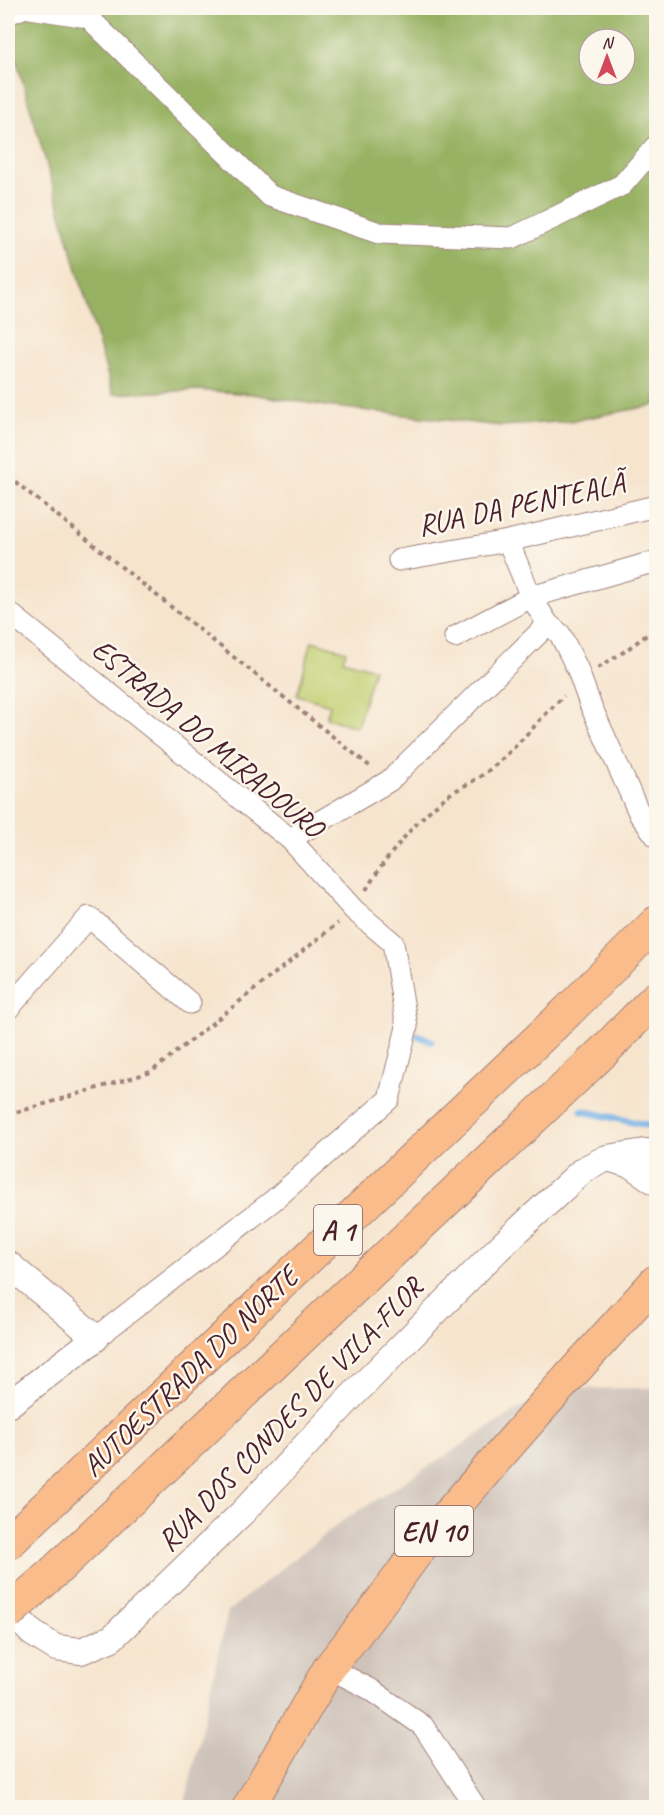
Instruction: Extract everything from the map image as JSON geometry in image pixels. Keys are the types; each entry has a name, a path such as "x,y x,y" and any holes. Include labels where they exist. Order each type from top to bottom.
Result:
{"highway":[{"name":"AUTOESTRADA DO NORTE","path":"13,1538 568,1011 657,923"},
{"name":"AUTOESTRADA DO NORTE","path":"8,1613 588,1066 657,998"}],"main road":[{"name":"EN 10","path":"248,1808 329,1668 429,1536 541,1408 657,1281"}],"street":[{"path":"8,14 23,8"},
{"path":"30,8 88,17 270,196 380,233 512,238 622,185 657,146"},
{"name":"RUA DA PENTEALÃ","path":"399,560 508,541 657,506"},
{"path":"508,541 531,597 548,624 560,634 577,668 581,682 640,815 657,836"},
{"path":"455,637 531,597 646,564 657,563"},
{"name":"ESTRADA DO MIRADOURO","path":"8,612 290,839 354,910 393,943 407,1027 389,1099 275,1199 96,1338"},
{"path":"290,839 389,782 548,624"},
{"path":"8,1009 89,917 190,1003"},
{"name":"RUA DOS CONDES DE VILA-FLOR","path":"8,1608 32,1633 56,1648 81,1651 112,1638 242,1513 350,1398 498,1249 583,1170 607,1158 645,1152 657,1153"},
{"path":"607,1158 631,1165 657,1182"},
{"path":"8,1264 96,1338 8,1405"},
{"path":"329,1668 370,1689 423,1725 476,1808"}],"path":[{"path":"8,476 389,782"},
{"path":"8,1115 151,1072 354,910 377,870 410,832 450,794 488,771 581,682 657,628"}],"shaded area":[{"path":"656,1388 656,1807 184,1808 228,1611 341,1522 550,1389"}],"green space":[{"path":"8,8 656,8 656,405 571,421 501,426 326,406 252,394 197,390 113,394 11,41 8,41"},
{"path":"312,641 346,651 343,660 374,669 357,727 326,718 330,705 297,695"}],"waterway":[{"path":"417,1035 431,1041"},
{"path":"582,1111 656,1127"}]}
